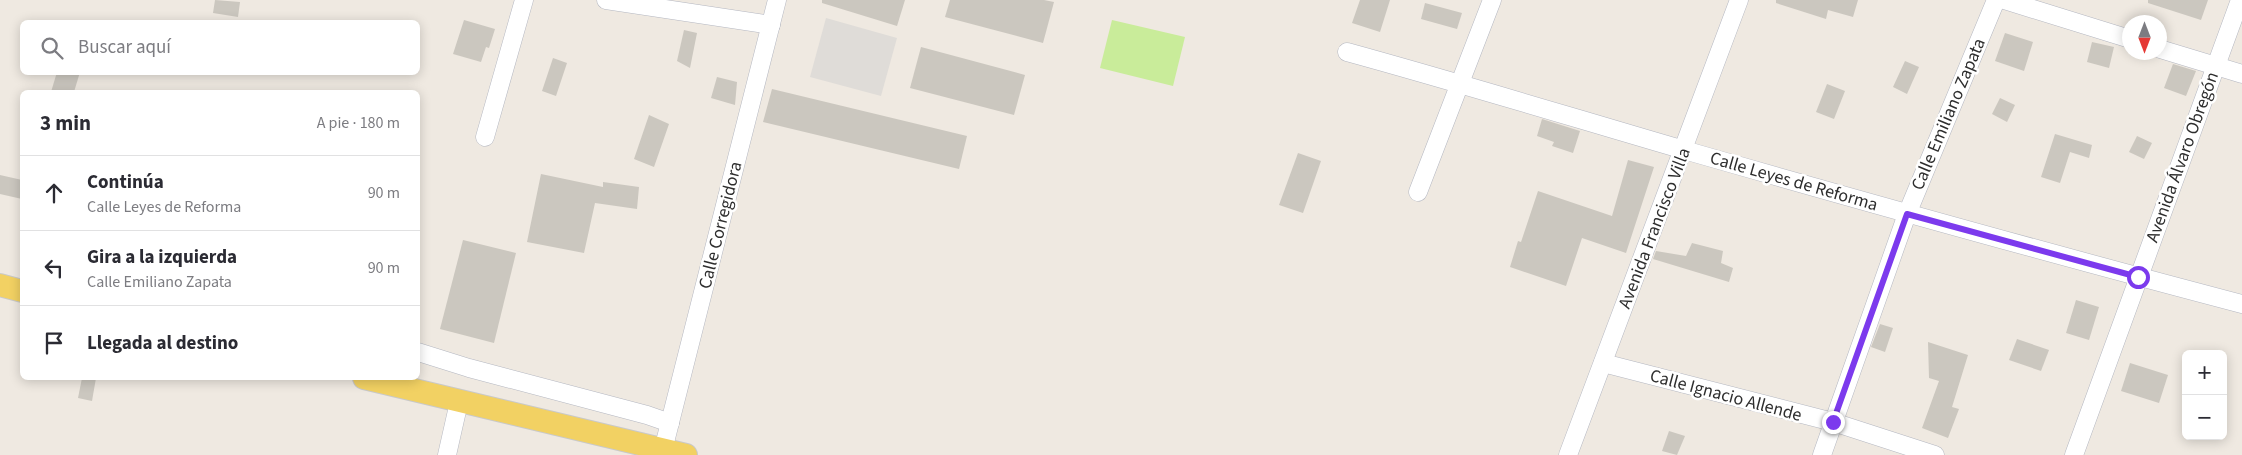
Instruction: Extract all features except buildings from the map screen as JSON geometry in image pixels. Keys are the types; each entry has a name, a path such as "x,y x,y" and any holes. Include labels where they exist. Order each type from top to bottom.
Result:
{"main road":[{"path":"0,286 20,291"},
{"path":"382,380 459,402 686,455"}],"street":[{"path":"484,137 524,0"},
{"path":"606,0 771,25"},
{"name":"Calle Corregidora","path":"663,450 777,0"},
{"path":"1418,192 1492,0"},
{"name":"Avenida Francisco Villa","path":"1568,455 1739,0"},
{"name":"Calle Emiliano Zapata","path":"1822,455 1907,214 1996,0"},
{"path":"2004,0 2122,37"},
{"name":"Avenida Álvaro Obregón","path":"2074,455 2240,0"},
{"path":"2167,50 2242,74"},
{"name":"Calle Leyes de Reforma","path":"1347,52 1460,82 1683,150 1907,214 2242,304"},
{"path":"420,353 670,423"},
{"name":"Calle Ignacio Allende","path":"1603,363 1833,422 1935,455"},
{"path":"447,455 459,402"}],"green space":[{"path":"1112,20 1185,37 1173,86 1100,68"}],"shaded area":[{"path":"826,18 897,38 881,96 810,77"}],"route":[{"path":"1833,422 1907,214 2138,277"}]}
